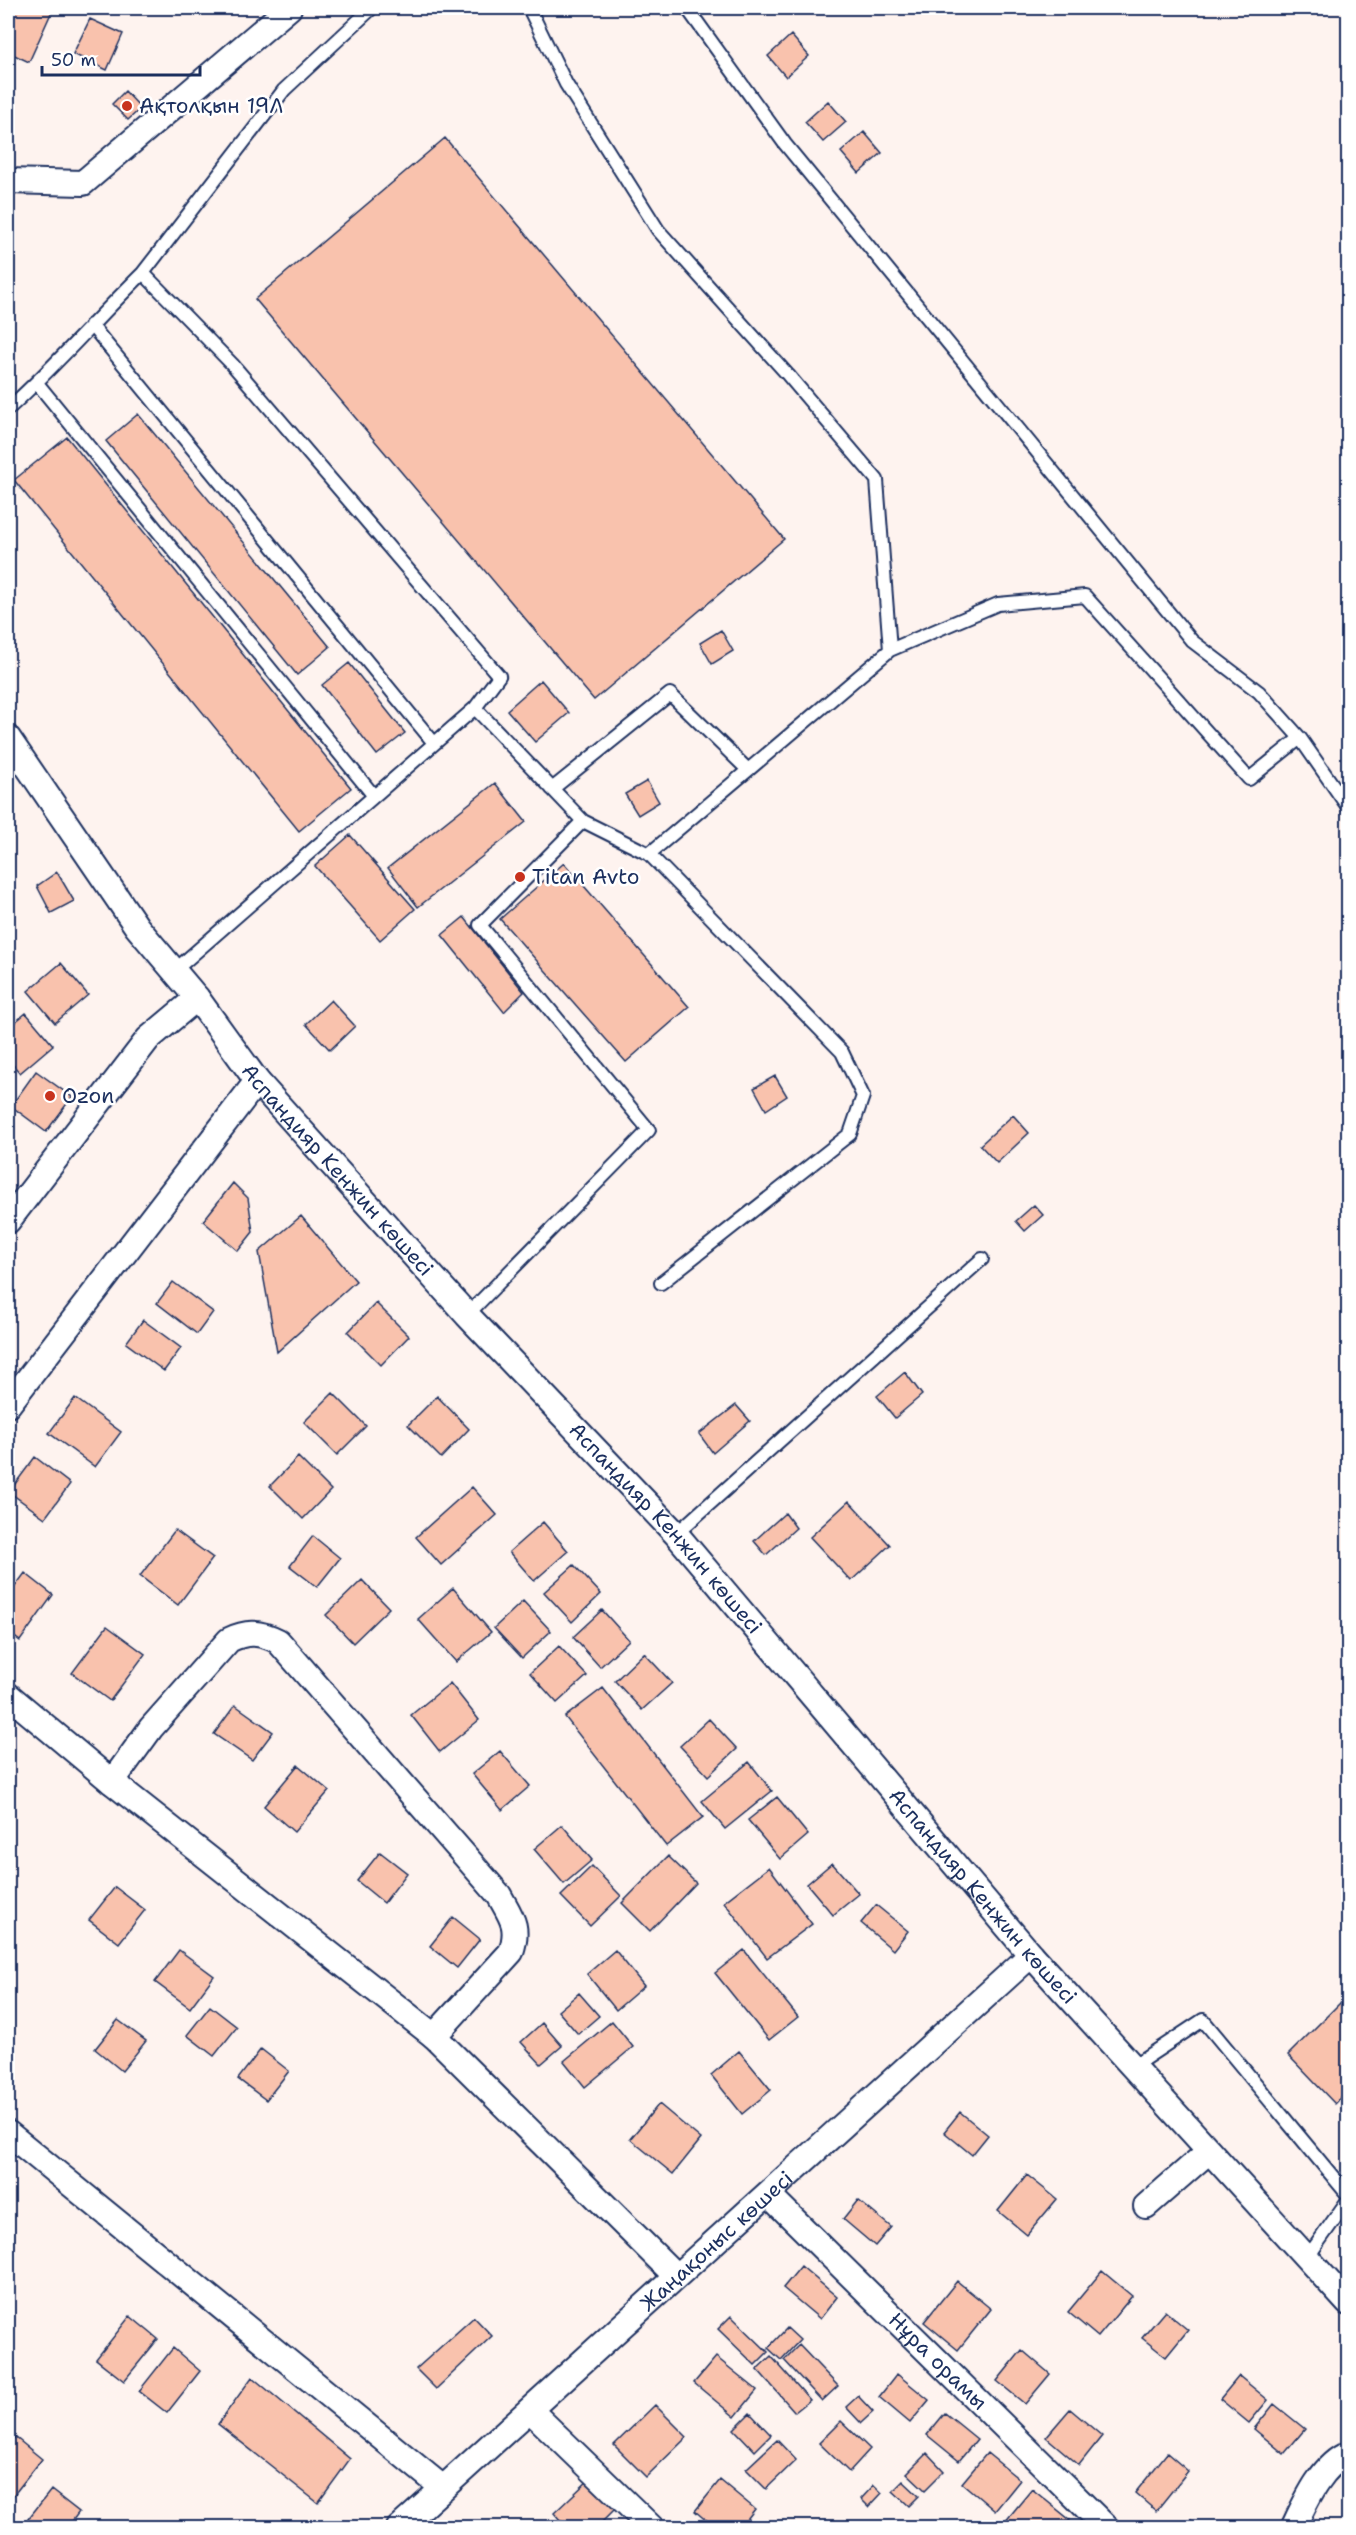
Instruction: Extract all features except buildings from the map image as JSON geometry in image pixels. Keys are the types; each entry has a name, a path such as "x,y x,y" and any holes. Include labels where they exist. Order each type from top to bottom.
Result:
{"street":[{"path":"8,181 83,183 289,8"},
{"name":"Аспандияр Кенжин көшесі","path":"8,738 137,927 197,998 257,1081 467,1316 676,1534 1031,1955 1348,2303"},
{"path":"8,1221 148,1039 197,998"},
{"path":"8,1405 257,1081"},
{"path":"112,1782 152,1728 229,1640 252,1632 264,1634 278,1641 499,1895 514,1923 516,1937 511,1952 434,2036"},
{"path":"8,1695 112,1782 434,2036 676,2276"},
{"name":"Жаңақоныс көшесі","path":"399,2528 676,2276 769,2195 1031,1955"},
{"path":"8,2133 443,2488"},
{"path":"1146,2206 1209,2151"},
{"name":"Нұра орамы","path":"769,2195 1107,2528"},
{"path":"530,2410 652,2528"},
{"path":"1293,2528 1312,2492 1330,2466 1348,2454"}],"lane":[{"path":"8,410 143,273 284,90 372,8"},
{"path":"529,8 566,84 658,230 788,375 877,480 890,650"},
{"path":"687,8 785,144 1192,641 1259,693 1300,738 1348,807"},
{"path":"143,273 232,364 499,676 475,708 174,971"},
{"path":"91,325 434,743"},
{"path":"37,383 374,796"},
{"path":"649,854 890,650 998,604 1085,596 1249,779 1300,738"},
{"path":"552,789 670,694 747,769"},
{"path":"475,708 583,821 649,854 842,1052 863,1096 850,1134 661,1283"},
{"path":"467,1316 649,1130 480,925 583,821"},
{"path":"676,1534 982,1259"},
{"path":"1132,2067 1203,2020 1348,2195"},
{"path":"1307,2258 1348,2199"}],"place":[{"name":"Ақтолқын 19Л","path":"127,106"},
{"name":"Titan Avto","path":"520,877"},
{"name":"Ozon","path":"50,1096"}]}
